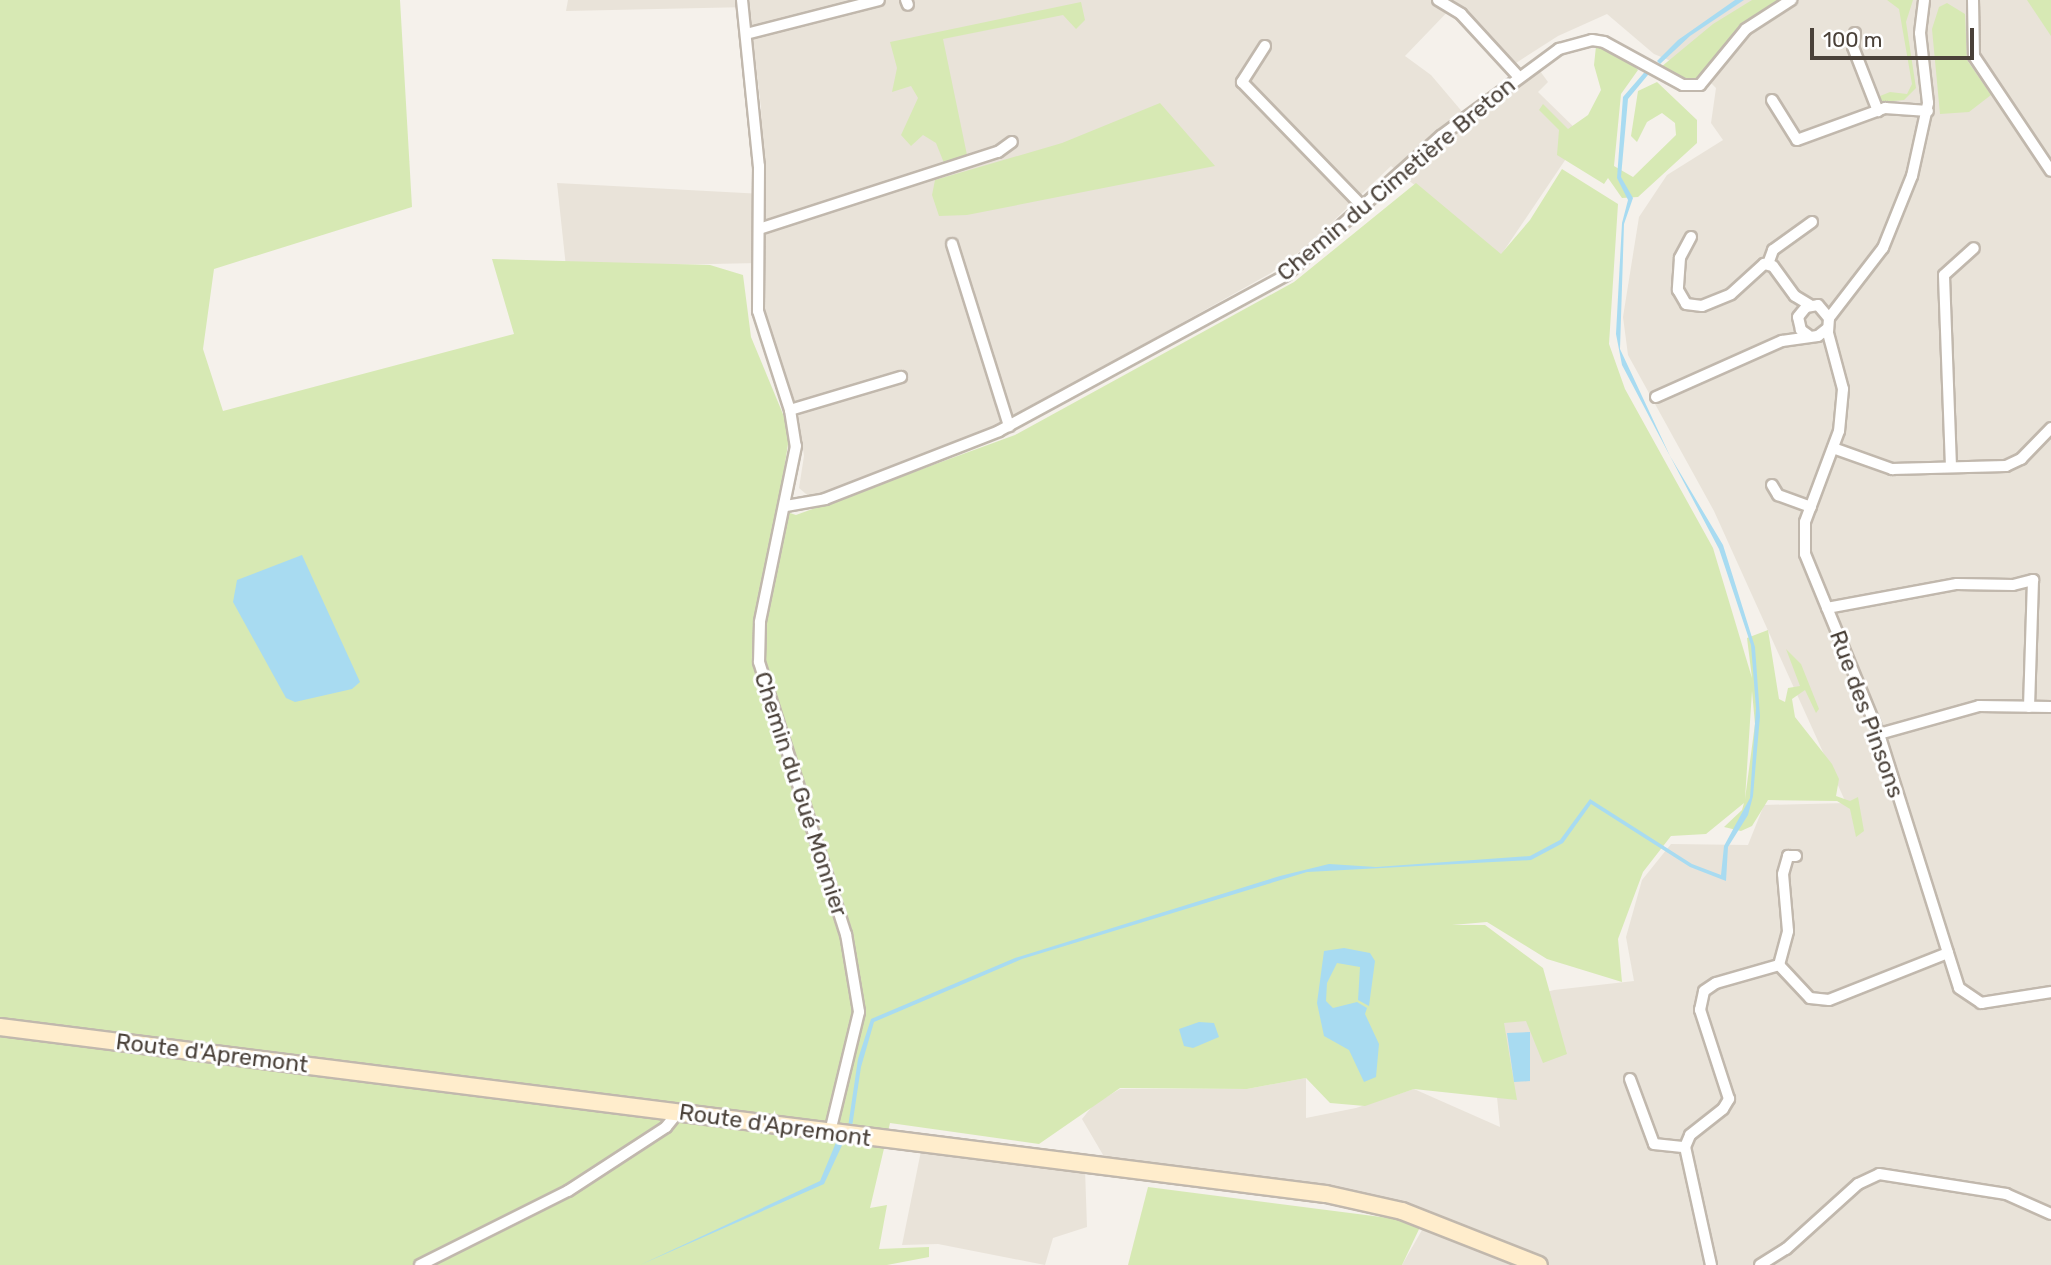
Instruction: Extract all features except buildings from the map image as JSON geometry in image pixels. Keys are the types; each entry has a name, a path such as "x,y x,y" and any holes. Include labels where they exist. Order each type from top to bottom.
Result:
{"street":[{"name":"Chemin du Gué Monnier","path":"742,0 759,166 758,311 790,410 795,462 760,622 759,662 846,934 856,982 856,1030 830,1132"},
{"path":"746,34 879,0"},
{"path":"1438,0 1461,14 1519,77"},
{"name":"Chemin du Cimetière Breton","path":"786,506 825,499 1009,426 1286,275 1441,136 1559,49 1592,40 1617,46 1683,85 1700,85 1746,29 1791,0"},
{"path":"1656,397 1782,341 1813,336 1828,323 1842,298 1874,263 1895,227 1928,111 1920,33 1924,4 1933,0"},
{"path":"1961,0 1973,4 1974,56 2051,171"},
{"path":"1855,33 1853,47 1878,111"},
{"path":"1265,47 1242,82 1363,207"},
{"path":"1772,100 1797,140 1893,107 1928,111"},
{"path":"759,229 998,152 1012,142"},
{"path":"1768,264 1773,250 1812,222"},
{"path":"1691,237 1680,258 1678,290 1691,306 1731,294 1758,267 1768,264"},
{"path":"952,244 1009,426"},
{"path":"1951,467 1944,275 1974,248"},
{"path":"1768,264 1795,296 1800,313 1799,325 1782,341"},
{"path":"1795,296 1816,306 1828,323"},
{"path":"1800,313 1842,298"},
{"name":"Rue des Pinsons","path":"1828,323 1843,388 1841,420 1811,507 1803,543 1879,734 1959,988 1972,1001 1992,1003 2051,992"},
{"path":"1799,325 1831,345"},
{"path":"790,410 901,377"},
{"path":"1833,447 1892,469 2014,464 2051,428"},
{"path":"1772,485 1779,495 1811,507"},
{"path":"1827,608 1957,584 2033,580 2029,707"},
{"path":"1879,734 1979,706 2051,707"},
{"path":"1780,965 1787,931 1783,874 1788,856 1796,856"},
{"path":"1780,965 1810,998 1829,1000 1948,953"},
{"path":"1711,1265 1685,1147 1690,1136 1723,1110 1728,1099 1699,1010 1700,997 1709,986 1780,965"},
{"name":"Route d'Apremont","path":"0,1027 1373,1202 1518,1261 1539,1265"},
{"path":"1630,1079 1654,1144 1685,1147"},
{"path":"420,1265 568,1191 666,1127 678,1112"},
{"path":"1760,1265 1786,1249 1858,1184 1879,1174 2006,1194 2051,1214"}],"shaded area":[{"path":"568,0 2051,0 2051,1265 1402,1265 1430,1216 1106,1160 1082,1119 1094,1104 1120,1089 1247,1089 1306,1078 1306,1118 1356,1108 1414,1089 1500,1127 1488,1008 1554,990 1634,981 1626,937 1642,880 1671,844 1748,845 1764,805 1846,803 1714,511 1628,355 1623,317 1639,217 1667,175 1723,140 1711,123 1716,88 1702,74 1654,54 1607,14 1558,36 1516,63 1456,3 1405,56 1431,75 1470,121 1540,71 1548,82 1538,92 1582,135 1501,255 1391,166 1307,246 1271,273 1005,422 813,500 799,488 804,456 798,413 765,313 759,263 566,267 557,183 763,194 761,108 749,7 566,11"},
{"path":"921,1151 1085,1169 1087,1227 1053,1238 1045,1265 938,1244 902,1245"}],"green space":[{"path":"0,0 400,0 412,207 214,269 203,349 223,411 514,334 492,259 710,265 743,275 751,337 790,431 778,509 796,515 1015,435 1294,282 1416,183 1501,254 1530,220 1562,169 1618,204 1609,344 1625,389 1713,548 1752,678 1747,638 1768,630 1779,699 1785,702 1788,688 1800,686 1786,649 1801,664 1819,709 1816,713 1805,690 1792,699 1795,717 1832,764 1839,779 1836,796 1850,801 1858,797 1864,831 1856,837 1850,809 1837,801 1768,800 1752,826 1741,831 1724,827 1742,810 1744,803 1706,834 1671,836 1643,872 1618,939 1622,982 1547,959 1487,922 1452,925 1485,925 1543,968 1567,1054 1543,1063 1526,1021 1504,1023 1517,1100 1414,1089 1365,1106 1330,1103 1306,1078 1247,1089 1120,1088 1039,1144 890,1123 870,1208 887,1205 879,1249 929,1247 929,1257 887,1265 0,1265","holes":["1752,691 1755,724 1745,799"]},
{"path":"1752,0 1778,0 1745,23 1700,81 1688,83 1661,67 1713,24"},
{"path":"1887,0 1913,0 1906,22 1916,88 1904,100 1882,102 1880,96 1890,92 1907,94 1912,84 1899,9"},
{"path":"2027,0 2051,0 2051,36"},
{"path":"1081,2 1085,20 1076,29 1063,15 943,39 967,155 944,163 936,143 923,135 911,146 901,135 918,98 911,86 892,92 897,68 890,42"},
{"path":"1947,3 1965,14 1967,60 1991,95 1969,112 1940,114 1932,29 1939,7"},
{"path":"1596,46 1625,56 1638,70 1621,94 1614,166 1633,177 1676,135 1675,123 1662,113 1647,122 1637,142 1631,136 1638,91 1657,82 1697,120 1697,143 1638,197 1622,198 1608,178 1604,184 1557,155 1559,130 1539,110 1543,104 1568,129 1588,115 1601,90 1594,65"},
{"path":"1160,103 1215,166 967,215 939,216 932,195 935,180 1062,143"},
{"path":"1148,1187 1389,1218 1421,1225 1402,1265 1128,1265"}],"water":[{"path":"1735,0 1744,0 1690,36 1660,64 1657,61 1678,40"},
{"path":"1649,67 1652,70 1628,99 1621,177 1633,198 1624,224 1620,349 1670,456 1723,545 1755,647 1760,716 1753,796 1748,815 1728,847 1726,881 1690,867 1591,804 1563,843 1531,860 1307,872 1022,959 874,1022 861,1067 852,1127 848,1127 858,1059 871,1019 1015,958 1280,876 1329,864 1376,867 1530,856 1560,840 1590,799 1692,864 1721,875 1724,846 1750,798 1756,708 1751,645 1719,549 1622,365 1616,334 1622,223 1628,200 1617,178 1623,97"},
{"path":"302,555 360,682 352,689 295,702 286,698 233,602 237,580"},
{"path":"1344,948 1370,953 1375,961 1369,1006 1358,1000 1360,967 1337,963 1327,983 1326,1001 1333,1008 1357,1002 1367,1008 1365,1014 1379,1044 1376,1077 1364,1082 1349,1050 1324,1036 1317,1003 1324,951"},
{"path":"1199,1022 1214,1023 1219,1037 1193,1048 1184,1046 1179,1029"},
{"path":"1530,1032 1530,1081 1514,1082 1507,1033"},
{"path":"837,1140 844,1141 824,1184 640,1265 820,1181"}]}
